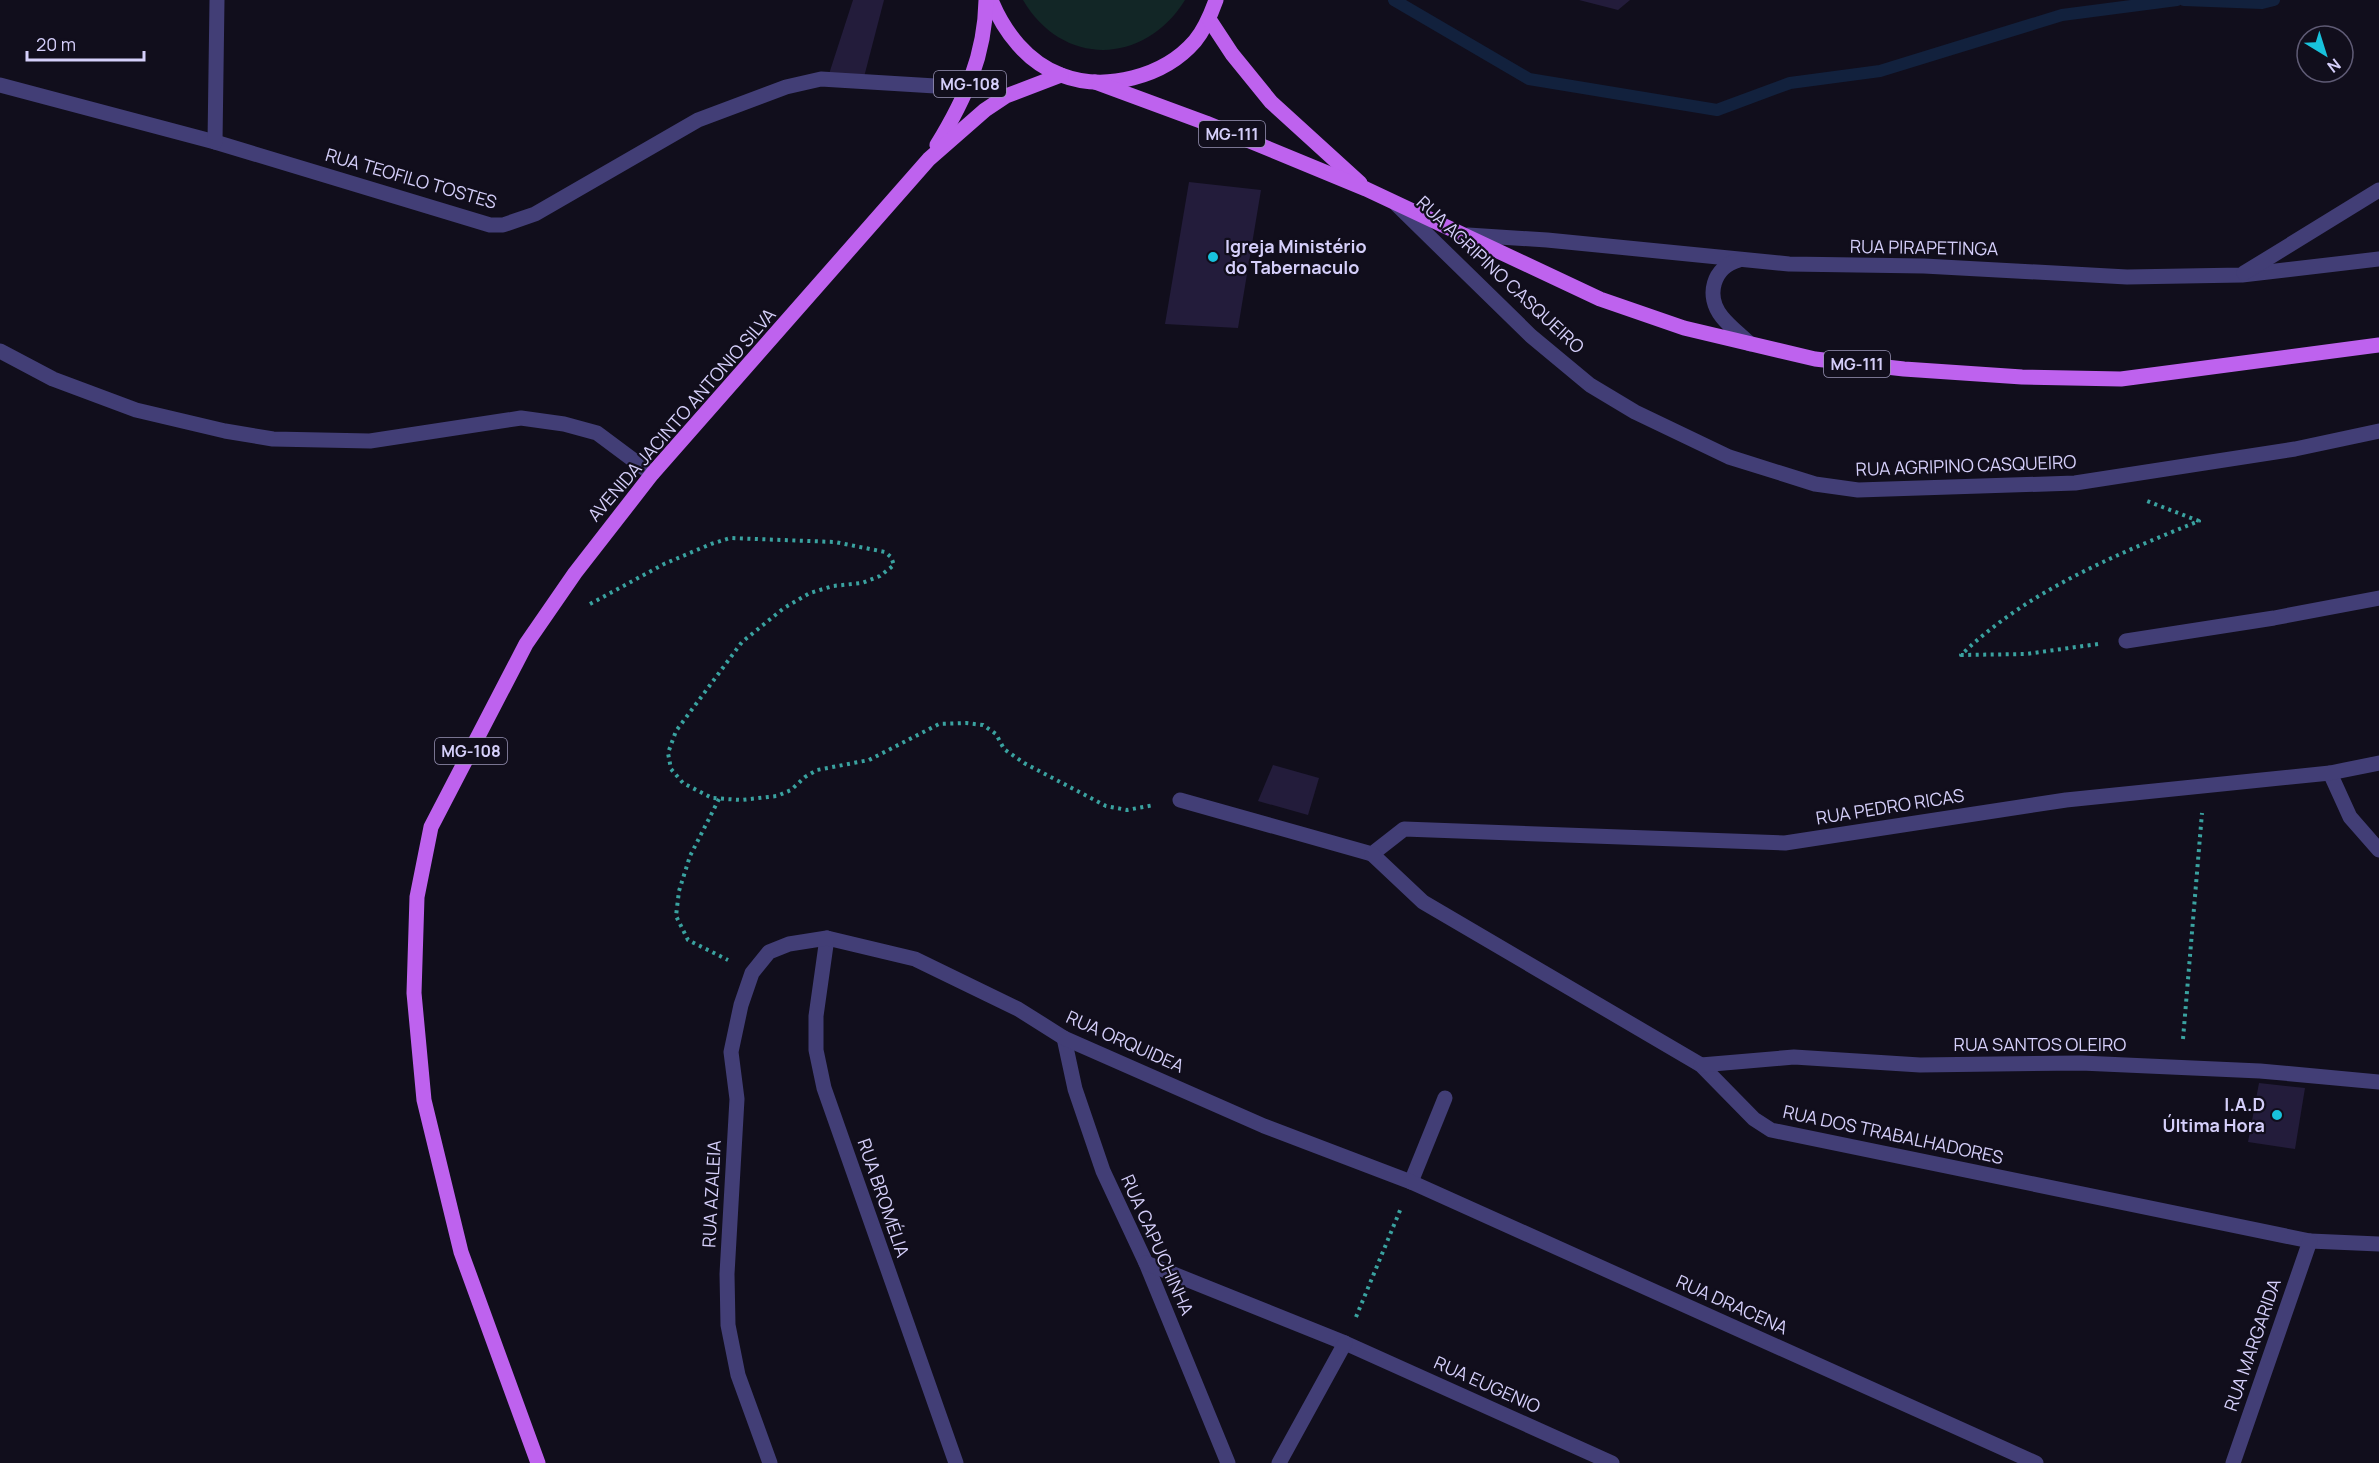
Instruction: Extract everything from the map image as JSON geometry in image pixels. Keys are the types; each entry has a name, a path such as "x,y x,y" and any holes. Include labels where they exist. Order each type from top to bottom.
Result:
{"main road":[{"name":"MG-108","path":"926,162 968,88 986,22 986,0"},
{"name":"MG-111","path":"991,0 1001,24 1026,53 1060,75 1095,82 1206,123 1393,201 1600,299 1683,328 1815,359 1904,369 2022,377 2121,379 2379,345"},
{"name":"MG-111","path":"1095,82 1132,78 1166,65 1195,41 1209,19 1216,0"},
{"name":"MG-111","path":"1209,19 1232,54 1271,102 1366,189"},
{"name":"MG-108","path":"926,162 985,110 1006,96 1060,75"},
{"name":"AVENIDA JACINTO ANTONIO SILVA","path":"538,1463 461,1252 424,1100 414,993 417,897 431,827 526,644 575,573 652,474 926,162"}],"street":[{"path":"215,142 217,0"},
{"name":"RUA TEOFILO TOSTES","path":"0,85 215,142 490,225 503,225 535,214 698,120 786,87 821,79 968,88"},
{"path":"2242,275 2379,189"},
{"name":"RUA AGRIPINO CASQUEIRO","path":"1393,201 1532,336 1590,385 1635,412 1729,457 1815,484 1858,490 2075,483 2295,449 2379,431"},
{"name":"RUA PIRAPETINGA","path":"1468,235 1547,240 1812,265 1924,266 2127,277 2242,275 2379,259"},
{"path":"1742,260 1723,266 1715,279 1714,291 1717,308 1722,317 1750,344"},
{"path":"0,351 53,379 136,411 234,433 273,440 370,441 521,418 564,424 597,433 652,474"},
{"path":"2126,641 2274,618 2379,598"},
{"name":"RUA PEDRO RICAS","path":"1371,854 1404,830 1785,843 2066,801 2330,773 2379,763"},
{"path":"2330,773 2350,817 2379,850"},
{"path":"1180,800 1371,854"},
{"name":"RUA DOS TRABALHADORES","path":"1371,854 1423,902 1701,1065 1754,1119 1771,1130 2310,1241"},
{"name":"RUA ORQUIDEA","path":"789,944 827,938 915,959 1018,1009 1064,1038 1264,1126 1411,1182"},
{"name":"RUA BROMÉLIA","path":"827,938 816,1016 816,1050 824,1088 956,1463"},
{"name":"RUA AZALEIA","path":"770,1463 738,1375 728,1325 727,1274 737,1099 731,1052 741,1005 752,973 769,952 789,944"},
{"name":"RUA CAPUCHINHA","path":"1064,1038 1075,1089 1103,1171 1146,1263 1228,1463"},
{"name":"RUA SANTOS OLEIRO","path":"1701,1065 1794,1057 1920,1065 2080,1063 2181,1067 2379,1082"},
{"path":"1411,1182 1445,1098"},
{"name":"RUA DRACENA","path":"1411,1182 2036,1463"},
{"path":"2310,1241 2379,1244"},
{"name":"RUA MARGARIDA","path":"2233,1463 2310,1241"},
{"name":"RUA EUGENIO","path":"1146,1263 1345,1343 1612,1463"},
{"path":"1279,1463 1345,1343"}],"path":[{"path":"2106,478 2121,492 2199,521 2111,559 2027,601 1989,627 1961,654 2026,654 2126,641"},
{"path":"584,607 664,564 730,538 835,542 885,552 891,557 894,565 880,576 862,583 820,589 784,608 742,642 676,730 668,753 671,769 682,783 712,798 719,799 741,800 777,796 791,790 817,770 869,760 939,724 966,723 983,725 996,734 1004,749 1024,764 1106,806 1127,810"},
{"path":"2181,1067 2204,786"},
{"path":"719,799 690,856 679,891 676,916 688,940 752,973"},
{"path":"1345,1343 1411,1182"}],"green space":[{"path":"1023,0 1185,0 1168,22 1148,37 1126,47 1103,50 1081,47 1059,38 1039,22"}],"building":[{"path":"853,0 884,0 864,77 829,74"},
{"path":"1579,0 1630,0 1618,10"},
{"name":"Igreja Ministério do Tabernaculo","path":"1189,182 1261,190 1238,328 1165,324"},
{"path":"1273,765 1319,778 1308,815 1258,801"},
{"name":"I.A.D Última Hora","path":"2259,1083 2305,1088 2295,1149 2248,1142"}],"waterway":[{"path":"1394,0 1529,79 1717,110 1790,83 1880,71 2062,15 2177,0"},
{"path":"2184,0 2262,3 2274,0"}],"place":[{"name":"Igreja Ministério do Tabernaculo","path":"1213,257"},
{"name":"I.A.D Última Hora","path":"2277,1115"}]}
